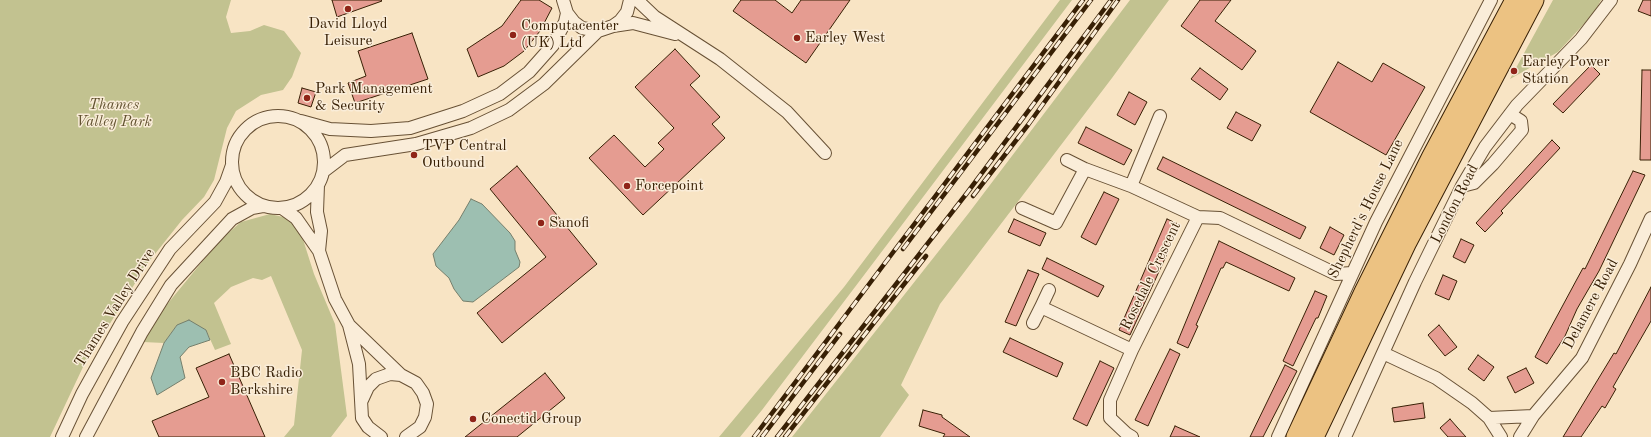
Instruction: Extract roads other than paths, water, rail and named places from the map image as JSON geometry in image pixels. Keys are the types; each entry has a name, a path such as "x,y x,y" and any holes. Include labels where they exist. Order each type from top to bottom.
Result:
{"main road":[{"path":"1296,437 1364,292 1431,158 1515,0"},
{"name":"London Road","path":"1314,437 1403,249 1534,0"}],"street":[{"path":"263,206 251,200 236,182 232,164 235,146 241,134 254,122 268,116 281,116 330,129 371,131 410,128 463,112 500,94 530,72 553,45 565,22 566,13 563,0"},
{"path":"613,26 620,21 627,12 630,0"},
{"path":"637,0 655,17 720,58 787,112 825,153"},
{"name":"Shepherd's House Lane","path":"1278,437 1376,222 1491,0"},
{"name":"London Road","path":"1344,437 1462,186 1485,147 1510,114 1581,39 1611,0"},
{"path":"566,13 582,28 598,31"},
{"path":"324,171 345,155 416,144 471,128 509,110 544,84 598,31 613,26 633,23 668,31 698,44"},
{"path":"1462,186 1474,183 1493,164 1522,130 1521,121 1510,114"},
{"path":"1131,186 1160,116"},
{"path":"86,437 142,332 171,285 232,219 252,208 263,206 282,208 299,203 308,198 318,185 324,171 324,156 320,141 313,131 301,121"},
{"name":"Rosedale Crescent","path":"1067,160 1085,169 1131,186 1198,217 1220,218 1336,274 1352,273"},
{"name":"Thames Valley Drive","path":"62,437 82,394 122,322 170,249 215,202 226,182 232,164"},
{"path":"1022,208 1056,223 1085,169"},
{"path":"318,185 317,212 320,231 319,251"},
{"path":"282,208 296,218 319,251 335,299 349,326 359,364 362,418 368,427 381,437"},
{"name":"Rosedale Crescent","path":"1132,437 1110,418 1110,400 1132,350 1198,217"},
{"name":"Delamere Road","path":"1520,437 1533,416 1582,358 1630,264 1651,218"},
{"path":"1033,323 1049,290"},
{"name":"Rosedale Crescent","path":"1041,307 1132,350"},
{"path":"349,326 401,375 416,383 423,393 426,404 425,417 420,427 406,437"},
{"path":"1383,353 1436,378 1472,403 1489,418 1502,437"},
{"path":"362,401 368,387 376,379 390,374 401,375"},
{"path":"1489,418 1533,416"}],"railway":[{"path":"754,437 1083,0"},
{"path":"903,249 1091,0"},
{"path":"777,437 967,193 1111,0"},
{"path":"973,196 1028,125 1118,0"},
{"path":"785,437 926,256"},
{"path":"762,437 840,334"}],"place":[{"name":"David Lloyd Leisure","path":"348,9"},
{"name":"Computacenter (UK) Ltd","path":"513,35"},
{"name":"Earley West","path":"797,38"},
{"name":"Earley Power Station","path":"1514,71"},
{"name":"Park Management & Security","path":"307,98"},
{"name":"TVP Central Outbound","path":"414,155"},
{"name":"Forcepoint","path":"627,186"},
{"name":"Sanofi","path":"541,223"},
{"name":"BBC Radio Berkshire","path":"222,382"},
{"name":"Conectid Group","path":"473,419"}],"park label":[{"name":"Thames Valley Park","path":"114,114"}]}
